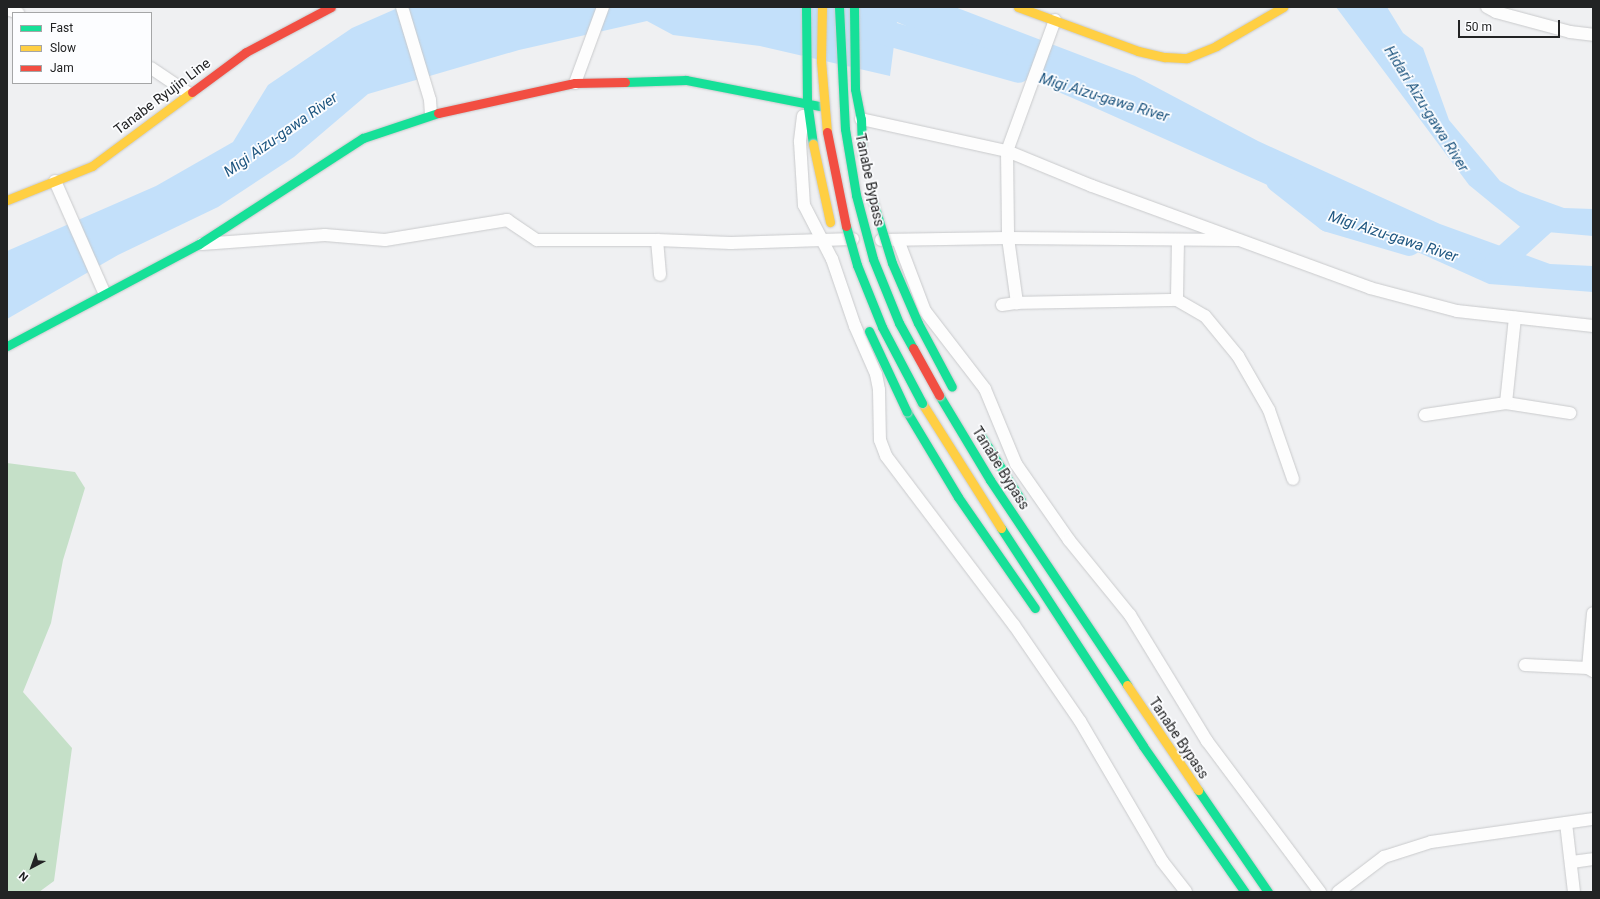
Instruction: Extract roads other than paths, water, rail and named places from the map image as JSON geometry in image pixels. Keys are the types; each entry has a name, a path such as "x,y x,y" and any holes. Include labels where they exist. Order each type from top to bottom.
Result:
{"main road":[{"name":"Tanabe Ryujin Line","path":"7,200 57,185 92,166 188,93 246,52 331,7"},
{"path":"806,7 807,101 820,185 839,255 859,305"},
{"path":"822,7 821,61 827,133 839,200 859,272 882,327 922,404 1049,604 1143,746 1245,892"},
{"name":"Tanabe Bypass","path":"839,7 839,44 845,129 858,202 873,259 896,316 939,395 994,487 1186,774 1268,892"},
{"path":"854,7 855,89 860,119 863,158"},
{"path":"1018,7 1138,51 1165,57 1187,58 1216,46 1283,7"},
{"path":"7,346 103,290 199,244 363,138 431,114 575,83 686,80 807,101 860,119"},
{"path":"869,185 892,263 918,323 954,390"},
{"path":"867,325 906,412 958,497 1040,614"},
{"path":"975,426 1027,510"},
{"path":"1075,589 1186,774"},
{"path":"1073,658 1143,746"}],"street":[{"path":"402,7 430,100 431,114"},
{"path":"575,83 603,7"},
{"path":"1487,7 1496,12 1570,32 1593,35"},
{"path":"1016,303 1008,238 1009,146 1055,20"},
{"path":"152,69 188,93"},
{"path":"807,101 800,125 804,206 832,260 855,326 876,374 879,390 880,440 886,456 1014,625 1071,708 1162,861 1186,892"},
{"path":"860,119 1009,146 1238,240 1269,249 1378,290 1457,311 1593,326"},
{"path":"57,185 103,290"},
{"path":"199,244 325,235 385,240 507,220 537,240 657,240 731,243 820,238 898,240 1008,238 1238,240"},
{"path":"657,240 660,276"},
{"path":"898,240 925,311 985,389 1016,464 1069,540 1130,615 1208,741 1320,892"},
{"path":"1177,300 1178,240"},
{"path":"1002,305 1016,303 1177,300 1205,316 1238,356 1269,410 1293,479"},
{"path":"1506,403 1515,317"},
{"path":"1424,415 1506,403 1570,413"},
{"path":"1525,665 1591,669 1593,613"},
{"path":"1338,892 1384,857 1431,842 1593,819"},
{"path":"1566,823 1572,862 1574,892"},
{"path":"1572,862 1593,859"}],"water":[{"path":"400,7 955,7 1135,76 1258,141 1440,224 1550,264 1593,266 1593,292 1489,284 1100,110 897,22 890,76 760,46 673,35 647,21 519,50 368,94 294,157 218,207 118,255 7,319 7,251 156,186 233,142 268,85 352,28"},
{"name":"Hidari Aizu-gawa River","path":"1336,7 1387,7 1403,33 1423,48 1449,120 1500,181 1520,192 1564,208 1593,209 1593,236 1524,230 1469,185"}],"waterway":[{"name":"Migi Aizu-gawa River","path":"863,26 1018,70"},
{"name":"Migi Aizu-gawa River","path":"1278,180 1328,219 1409,243"},
{"name":"Migi Aizu-gawa River","path":"1484,265 1492,268 1546,219"}]}
